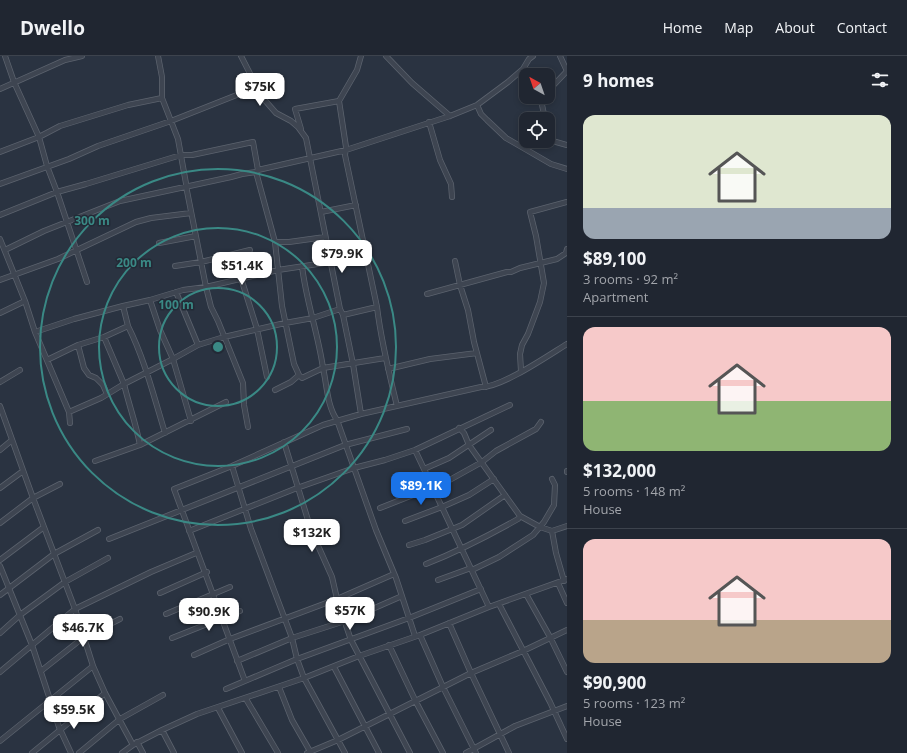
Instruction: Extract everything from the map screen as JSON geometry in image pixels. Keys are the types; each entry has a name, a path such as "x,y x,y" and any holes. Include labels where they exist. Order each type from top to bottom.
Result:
{"street":[{"path":"5,56 14,82 39,137 47,166 87,282"},
{"path":"61,56 65,60"},
{"path":"0,89 65,60 82,56"},
{"path":"158,56 162,77 162,98 178,139 206,287 211,307 243,383 244,405 248,427"},
{"path":"241,56 257,87 258,92 276,113 291,121 298,127 306,138 340,310 343,315 353,364 361,414"},
{"path":"361,56 357,70 338,101 346,150 345,155 377,307 385,358 397,406"},
{"path":"386,56 412,84 450,116"},
{"path":"4,250 44,231 120,201 346,150 450,116 477,105 523,69 529,59 533,56"},
{"path":"555,84 567,71 560,56"},
{"path":"0,184 47,166 69,160 104,144 171,121 257,87"},
{"path":"0,152 39,137 60,126 128,105 162,98"},
{"path":"301,132 295,109 338,101"},
{"path":"477,105 481,114 506,138 558,168 567,168"},
{"path":"429,122 440,160 451,184 452,197"},
{"path":"555,141 567,145"},
{"path":"0,215 57,192 181,155 192,155 253,142 257,171 276,242 285,322 294,364 299,375 302,378 323,368 385,358"},
{"path":"186,186 206,287"},
{"path":"521,372 520,354 522,345 528,334 540,302 544,283 530,212 567,202"},
{"path":"321,212 356,205"},
{"path":"0,280 42,266 77,251 136,222 151,218 191,213"},
{"path":"159,243 196,236"},
{"path":"276,242 289,242 325,237"},
{"path":"0,239 1,245 25,301 35,332 69,412 70,423"},
{"path":"175,266 201,262 250,250"},
{"path":"427,294 541,264 557,259 567,252"},
{"path":"35,332 74,319 183,290 206,287 278,270 331,262 366,254"},
{"path":"455,261 486,387"},
{"path":"302,266 305,290 313,318 330,404 409,618 475,751"},
{"path":"241,278 256,329 267,377"},
{"path":"176,292 198,345"},
{"path":"150,300 160,330 173,359 191,420"},
{"path":"0,313 25,301"},
{"path":"123,306 128,326 138,346 147,373 165,433"},
{"path":"343,315 377,307"},
{"path":"69,412 81,408 198,345 256,329 285,322 313,318 340,310"},
{"path":"47,360 78,345 104,337 128,326"},
{"path":"104,337 124,384 130,412 135,419 140,445"},
{"path":"245,680 174,489 232,466 337,420 486,387 521,372 567,344"},
{"path":"78,345 84,368 89,375 96,378 107,394"},
{"path":"388,368 430,359 477,353"},
{"path":"0,382 20,370"},
{"path":"276,390 292,382 299,375"},
{"path":"95,461 140,445 226,402"},
{"path":"189,531 297,488 354,468 415,450 510,405"},
{"path":"0,406 32,498 75,609 93,666 105,693 135,744 143,753"},
{"path":"380,508 446,482 482,462 496,451 536,429 541,422"},
{"path":"459,428 464,433 470,445 520,516 540,527 552,531 567,526"},
{"path":"109,540 345,445 407,429"},
{"path":"424,469 448,458 491,430"},
{"path":"0,450 12,440"},
{"path":"284,442 290,466 311,530 332,577 337,599 351,640 410,753"},
{"path":"415,450 489,607"},
{"path":"232,466 246,508 251,529 260,549 266,571 292,638 297,659 304,678 345,753"},
{"path":"0,488 23,471"},
{"path":"405,521 442,508 469,495 494,479"},
{"path":"438,580 472,569 499,557 533,535 554,505 555,485 552,479"},
{"path":"0,523 32,498 60,484"},
{"path":"409,545 462,525 505,494"},
{"path":"426,564 462,549 518,519 520,516"},
{"path":"0,560 44,527"},
{"path":"0,595 54,554 98,530"},
{"path":"552,531 567,603"},
{"path":"0,672 75,609 151,572 196,553"},
{"path":"0,633 20,615 65,582 108,558"},
{"path":"0,566 32,644 61,731 72,753"},
{"path":"160,593 207,572"},
{"path":"194,655 230,639 337,599 394,574"},
{"path":"122,753 135,744 197,714 246,699 304,678 563,580"},
{"path":"166,614 230,587"},
{"path":"226,689 297,659 409,618 481,589"},
{"path":"526,594 550,637 567,672"},
{"path":"237,661 292,638 345,620 402,596"},
{"path":"499,604 550,702 567,739"},
{"path":"172,638 240,611"},
{"path":"41,671 84,636 120,619"},
{"path":"449,623 509,753"},
{"path":"279,687 292,720 310,752 416,702 471,673 524,651 567,630"},
{"path":"389,645 416,702 443,753"},
{"path":"0,741 93,666"},
{"path":"334,666 379,753"},
{"path":"32,753 61,731 105,693"},
{"path":"79,753 120,719 163,695"},
{"path":"246,699 278,753"},
{"path":"466,753 475,751 515,726 567,706"},
{"path":"218,708 242,753"},
{"path":"162,730 174,753"}]}
